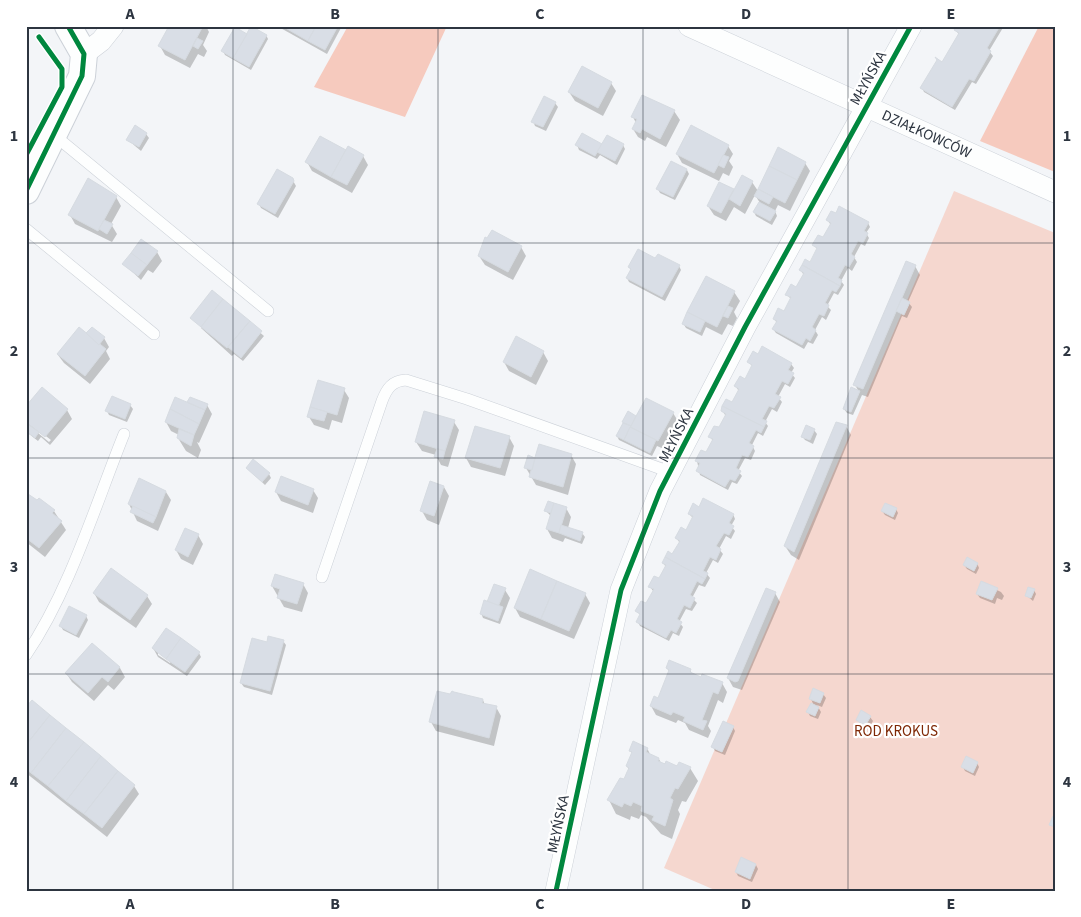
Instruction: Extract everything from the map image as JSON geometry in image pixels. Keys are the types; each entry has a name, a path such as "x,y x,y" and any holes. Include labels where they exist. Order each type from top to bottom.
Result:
{"street":[{"path":"26,191 82,76 84,54 68,26"},
{"path":"84,54 101,41 113,26"},
{"name":"DZIAŁKOWCÓW","path":"689,26 866,108 1055,192"},
{"name":"MŁYŃSKA","path":"556,891 621,590 660,491 745,327 911,26"}],"lane":[{"path":"54,135 268,311"},
{"path":"26,229 154,334"},
{"path":"322,577 382,400 392,383 398,381 406,380 467,399 670,472"},
{"path":"26,655 41,633 71,566 124,434"}],"green space":[{"name":"ROD KROKUS","path":"954,191 1055,233 1055,891 717,891 664,868"}],"shaded area":[{"path":"348,26 447,26 405,117 314,87"},
{"path":"1039,26 1055,26 1055,172 980,141"}],"building":[{"path":"169,26 203,26 185,60 158,46"},
{"path":"251,26 267,35 249,67 233,58"},
{"path":"282,26 316,26 308,41"},
{"path":"316,26 338,26 325,50 308,41"},
{"path":"957,26 1000,26 987,48 991,51 974,81 969,79 952,107 920,88 937,60 935,57 942,62 959,33 954,30"},
{"path":"235,27 247,34 233,58 221,51"},
{"path":"197,38 203,41 198,49 193,46"},
{"path":"582,66 612,82 598,108 568,92"},
{"path":"642,95 675,110 660,139 642,129 640,133 632,129 637,119 631,117"},
{"path":"544,96 556,102 543,127 531,122"},
{"path":"135,125 147,133 139,147 126,140"},
{"path":"691,125 729,145 714,173 676,154"},
{"path":"582,133 602,144 595,156 575,145"},
{"path":"607,135 624,144 615,161 597,152"},
{"path":"320,136 346,150 331,177 305,162"},
{"path":"348,146 364,155 347,185 331,177"},
{"path":"778,147 806,162 797,180 769,166"},
{"path":"723,155 729,157 724,168 718,165"},
{"path":"671,161 687,169 673,197 656,189"},
{"path":"769,166 797,180 785,203 758,189"},
{"path":"277,169 293,178 294,181 275,214 257,204"},
{"path":"742,175 753,181 740,206 729,199"},
{"path":"88,178 117,196 98,231 68,215"},
{"path":"719,182 734,189 721,213 707,206"},
{"path":"758,189 773,197 769,204 754,196"},
{"path":"759,202 776,211 770,221 753,212"},
{"path":"839,206 869,222 864,231 868,233 863,243 858,241 851,254 855,257 849,267 845,265 838,278 842,280 840,286 802,265 805,259 810,262 817,248 812,245 818,235 823,237 831,223 826,220 831,211 836,213"},
{"path":"104,220 113,224 107,234 99,229"},
{"path":"492,230 522,246 508,272 478,256 485,237 487,238"},
{"path":"141,239 158,251 147,265 131,253"},
{"path":"638,249 655,258 658,254 680,265 662,297 626,278 631,269 628,267"},
{"path":"131,253 147,265 138,276 122,264"},
{"path":"906,261 916,265 863,389 853,385"},
{"path":"802,265 840,286 836,292 832,290 825,303 829,305 824,316 819,314 812,327 816,330 810,341 806,338 802,345 772,329 777,321 773,319 778,308 784,311 791,297 785,295 791,284 796,287 804,273 799,270"},
{"path":"706,276 735,291 717,327 687,312"},
{"path":"212,290 223,299 201,327 190,318"},
{"path":"902,298 910,302 904,315 896,311"},
{"path":"223,299 250,321 227,348 201,327"},
{"path":"728,306 733,308 728,318 723,316"},
{"path":"687,312 705,321 700,332 682,324"},
{"path":"250,321 262,331 241,358 228,347"},
{"path":"79,327 106,349 85,376 57,354"},
{"path":"92,327 105,337 99,345 86,333"},
{"path":"516,336 544,351 531,377 503,362"},
{"path":"762,346 792,363 788,370 794,373 788,384 782,381 775,394 781,397 774,408 769,406 762,419 767,421 764,427 722,406 726,399 732,402 739,389 734,386 740,376 745,379 752,365 747,362 753,351 758,354"},
{"path":"318,380 345,388 337,415 310,407"},
{"path":"42,387 68,409 45,437 26,422 26,406"},
{"path":"851,387 860,391 851,412 843,409"},
{"path":"112,396 131,404 125,419 105,411"},
{"path":"175,397 205,410 199,424 170,409"},
{"path":"190,397 208,404 205,410 187,402"},
{"path":"646,398 674,412 658,441 630,427"},
{"path":"722,406 764,427 761,433 756,430 749,443 754,446 748,457 742,455 736,468 741,471 735,481 730,479 725,487 696,471 700,463 695,461 701,450 706,452 713,439 708,437 714,426 719,427 726,414 721,411"},
{"path":"310,407 327,412 324,421 307,417"},
{"path":"170,409 199,424 194,435 165,422"},
{"path":"424,411 455,420 445,451 415,442"},
{"path":"628,411 636,416 631,426 622,422"},
{"path":"836,422 847,425 794,552 784,546"},
{"path":"623,423 631,426 624,440 616,436"},
{"path":"29,425 39,432 35,438 26,431"},
{"path":"806,425 815,429 810,440 801,437"},
{"path":"475,426 510,436 500,468 465,458"},
{"path":"630,427 656,440 650,453 624,440"},
{"path":"179,429 194,435 191,446 177,438"},
{"path":"539,444 572,454 563,487 529,477"},
{"path":"437,449 445,451 443,459 434,457"},
{"path":"528,455 535,458 532,470 524,468"},
{"path":"253,459 270,473 262,482 246,468"},
{"path":"281,476 314,489 308,505 275,492"},
{"path":"139,478 166,491 156,517 128,504"},
{"path":"430,481 444,486 434,516 420,511"},
{"path":"28,494 37,500 39,498 55,510 52,513 62,521 39,548 26,538 26,496"},
{"path":"703,498 734,514 729,523 734,526 729,535 724,533 716,546 721,549 716,560 710,557 703,571 708,573 705,579 665,557 668,551 672,554 680,541 675,538 681,527 686,530 693,516 688,514 693,503 699,507"},
{"path":"548,501 554,503 551,513 544,511"},
{"path":"554,503 567,507 559,533 546,529"},
{"path":"885,503 897,508 893,517 881,511"},
{"path":"133,506 156,517 153,523 130,512"},
{"path":"561,525 583,532 580,541 559,533"},
{"path":"185,528 199,534 188,557 175,550"},
{"path":"665,557 705,579 702,584 697,581 690,595 695,598 690,608 684,605 677,619 682,622 676,633 671,630 666,638 636,622 640,614 635,611 641,601 646,603 654,589 648,587 654,576 659,578 666,565 662,563"},
{"path":"967,557 978,563 974,571 963,565"},
{"path":"111,568 148,595 130,620 93,593"},
{"path":"530,569 557,581 541,619 514,608"},
{"path":"275,574 304,583 297,604 277,598 280,589 271,586"},
{"path":"557,581 586,593 569,631 541,619"},
{"path":"981,581 998,588 992,600 976,594"},
{"path":"494,584 506,588 498,607 487,602"},
{"path":"1028,587 1035,589 1031,598 1025,596"},
{"path":"766,588 776,592 738,681 735,682 727,678"},
{"path":"484,600 503,607 498,621 480,614"},
{"path":"69,606 87,615 76,635 59,626"},
{"path":"166,628 181,638 166,659 152,648"},
{"path":"268,636 284,640 270,691 240,683 252,638 267,642"},
{"path":"181,638 200,652 185,672 166,659"},
{"path":"92,643 120,667 108,682 102,677 88,693 65,673"},
{"path":"669,660 691,669 690,672 701,677 702,674 723,682 718,694 713,692 702,720 707,721 703,730 683,721 685,717 673,712 671,715 650,706 654,696 658,698 669,670 666,668"},
{"path":"813,688 824,693 820,703 809,699"},
{"path":"437,691 450,694 452,691 483,699 482,703 497,706 489,738 429,722"},
{"path":"32,700 50,715 26,745 26,707"},
{"path":"811,703 819,707 815,716 806,712"},
{"path":"861,710 871,716 865,726 856,720"},
{"path":"50,715 66,728 31,773 26,769 26,745"},
{"path":"723,721 734,726 722,752 711,747"},
{"path":"66,728 84,742 48,786 31,773"},
{"path":"633,741 648,748 646,752 659,758 658,761 665,764 666,761 677,766 679,762 691,767 678,789 675,788 670,798 673,800 665,826 652,820 654,816 641,811 642,806 633,802 631,806 624,803 622,807 607,800 620,778 624,779 629,768 626,766 632,752 629,751"},
{"path":"84,742 101,756 66,801 48,786"},
{"path":"101,756 118,771 84,814 66,801"},
{"path":"966,756 978,762 973,773 961,767"},
{"path":"118,771 135,785 102,828 84,814"},
{"path":"1053,816 1055,817 1055,827 1049,825"},
{"path":"741,857 756,864 750,879 735,872"}],"cycle path":[{"path":"26,191 82,76 84,54 68,26"},
{"path":"556,891 621,590 660,491 745,327 911,26"},
{"path":"26,155 62,87 62,69 39,37"}]}
